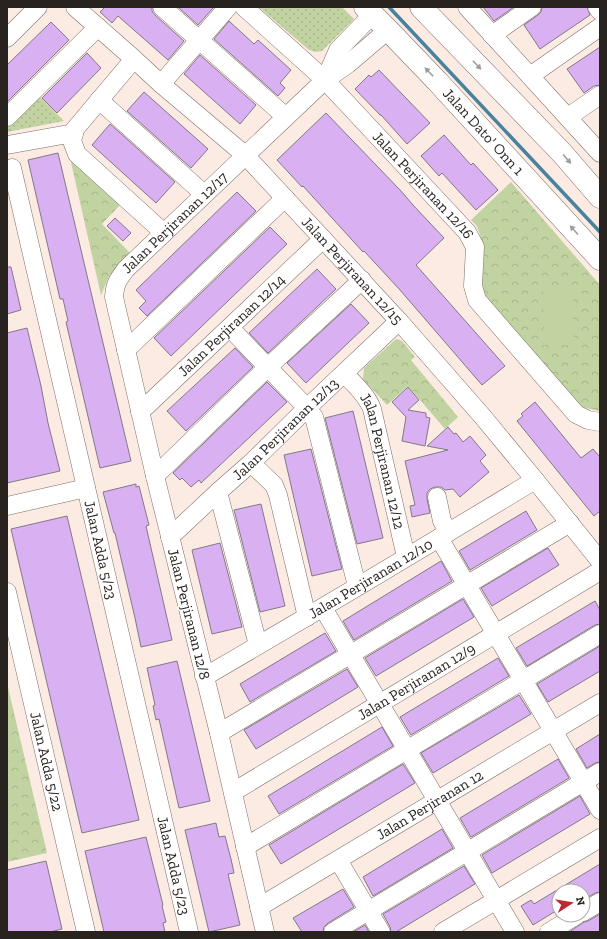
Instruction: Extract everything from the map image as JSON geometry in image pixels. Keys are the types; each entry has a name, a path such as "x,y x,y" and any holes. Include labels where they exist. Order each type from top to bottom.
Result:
{"main road":[{"path":"421,7 562,153 600,196"},
{"name":"Jalan Dato' Onn 1","path":"369,11 442,86 600,259"}],"street":[{"path":"7,38 38,7"},
{"name":"Jalan Perjiranan 12/15","path":"75,7 161,84 246,155 399,321 488,413 535,480 600,561"},
{"path":"162,7 286,117"},
{"path":"161,84 228,7"},
{"name":"Jalan Perjiranan 12/16","path":"244,7 325,80 467,232 475,247 473,286 478,300 576,414 588,420 600,422"},
{"path":"467,7 600,153"},
{"path":"492,35 532,7"},
{"path":"597,7 600,11"},
{"path":"325,80 338,50 369,11"},
{"path":"7,117 98,27"},
{"path":"530,76 600,27"},
{"path":"325,80 348,64 388,30"},
{"path":"134,59 75,129 72,141 77,154 164,233"},
{"name":"Jalan Perjiranan 12/17","path":"114,296 116,282 126,269 325,80"},
{"path":"568,117 600,95"},
{"path":"99,100 204,194"},
{"path":"7,145 74,132"},
{"name":"Jalan Adda 5/23","path":"12,168 189,932"},
{"path":"126,350 285,198"},
{"name":"Jalan Perjiranan 12/14","path":"140,412 323,239"},
{"path":"155,476 268,367 362,280"},
{"name":"Jalan Perjiranan 12/8","path":"114,296 155,476 219,733 265,932"},
{"name":"Jalan Perjiranan 12/13","path":"170,537 251,463 399,321"},
{"path":"230,328 314,416 357,586"},
{"name":"Jalan Perjiranan 12/12","path":"344,373 365,396 372,409 406,557"},
{"path":"251,463 274,485 278,495 307,617"},
{"name":"Jalan Perjiranan 12/10","path":"204,676 323,608 357,586 535,480"},
{"path":"7,506 86,488"},
{"path":"218,492 258,645"},
{"path":"437,497 444,535 466,585 600,810"},
{"path":"219,733 570,523"},
{"name":"Jalan Perjiranan 12/9","path":"233,792 600,571"},
{"name":"Jalan Adda 5/22","path":"7,592 86,932"},
{"path":"323,608 515,932"},
{"path":"245,847 600,634"},
{"name":"Jalan Perjiranan 12","path":"259,907 600,703"},
{"path":"333,932 600,772"},
{"path":"443,932 600,838"},
{"path":"338,860 381,932"},
{"path":"591,907 600,902"},
{"path":"549,932 564,923"}],"green space":[{"path":"259,7 342,7 354,19 322,51 316,52 309,50"},
{"path":"37,94 64,121 7,132 7,123"},
{"path":"70,158 121,204 102,224 130,253 109,276 101,295"},
{"path":"511,182 600,285 600,411 581,406 547,369 484,295 480,277 481,238 477,226 471,220"},
{"path":"543,290 573,290 574,345 544,345"},
{"path":"397,339 402,341 415,357 411,360 458,417 445,429 408,386 387,405 363,379 364,368"},
{"path":"7,683 47,853 7,862"}],"building":[{"path":"105,7 152,7 152,11 155,15 184,41 168,60 118,16 112,23 100,12"},
{"path":"178,7 212,7 213,8 198,25"},
{"path":"483,7 514,7 494,21"},
{"path":"542,7 587,7 590,15 540,49 524,25 541,12"},
{"path":"229,21 254,44 258,40 291,70 280,83 285,88 278,96 214,39"},
{"path":"51,22 69,40 7,102 7,65"},
{"path":"600,47 600,85 594,86 584,93 567,69"},
{"path":"87,53 101,68 57,113 42,98"},
{"path":"200,55 256,105 240,124 184,74"},
{"path":"379,70 430,123 407,144 355,89 369,75 371,77"},
{"path":"144,92 208,149 191,168 127,111"},
{"path":"326,113 444,238 416,265 505,366 482,385 400,290 277,160"},
{"path":"110,124 175,182 156,203 92,145"},
{"path":"444,135 471,165 473,163 498,190 476,210 442,173 439,176 421,156"},
{"path":"58,153 131,461 100,468 66,322 68,321 63,299 60,299 28,160"},
{"path":"237,192 256,211 147,316 139,308 146,301 136,290"},
{"path":"115,218 131,233 123,241 107,226"},
{"path":"270,227 287,244 171,356 154,338"},
{"path":"7,267 11,267 21,310 7,314"},
{"path":"317,269 336,289 268,353 249,333"},
{"path":"351,304 369,323 306,383 287,363"},
{"path":"27,328 60,471 7,483 7,333"},
{"path":"235,348 253,367 186,431 167,411"},
{"path":"267,382 287,402 201,483 199,480 191,487 182,478 180,480 173,473"},
{"path":"408,387 419,400 408,410 426,413 426,417 430,418 425,446 402,441 406,417 392,402"},
{"path":"535,402 581,458 593,449 600,457 600,511 594,516 517,421 523,416 521,414"},
{"path":"353,411 383,538 357,544 325,418"},
{"path":"448,427 454,434 456,433 463,442 470,436 486,455 480,461 489,472 460,497 453,489 445,490 441,487 435,487 430,489 427,493 427,499 430,513 412,517 410,506 415,505 405,461 448,450 427,446"},
{"path":"311,449 342,569 312,576 284,455"},
{"path":"136,484 136,487 139,486 149,525 146,526 172,640 141,647 115,533 103,492"},
{"path":"261,504 285,606 260,612 234,510"},
{"path":"526,511 537,530 470,570 459,551"},
{"path":"67,516 139,820 82,833 11,529"},
{"path":"220,543 242,627 212,634 192,550"},
{"path":"548,548 559,565 492,606 481,588"},
{"path":"441,561 452,581 354,640 343,621"},
{"path":"463,599 474,617 376,676 365,658"},
{"path":"595,601 600,610 600,624 595,625 527,666 516,648"},
{"path":"325,633 336,651 250,702 240,684"},
{"path":"600,646 600,671 548,702 537,684"},
{"path":"498,658 509,676 411,735 400,717"},
{"path":"177,661 210,801 179,808 159,719 156,720 153,706 155,705 147,668"},
{"path":"347,669 358,687 256,749 244,730"},
{"path":"519,695 531,714 433,773 421,753"},
{"path":"382,727 393,746 279,814 268,796"},
{"path":"600,734 600,762 587,768 576,749"},
{"path":"558,759 569,778 471,837 460,818"},
{"path":"403,764 415,783 281,864 269,845"},
{"path":"580,796 590,814 492,873 482,855"},
{"path":"216,823 219,837 225,836 231,859 234,873 228,874 240,925 209,932 185,830"},
{"path":"442,829 453,848 373,896 363,877"},
{"path":"146,837 163,905 166,922 163,923 165,932 104,932 85,851"},
{"path":"46,861 62,929 50,932 7,932 7,870"},
{"path":"600,864 600,892 591,895 591,883 569,883"},
{"path":"464,866 475,884 396,932 391,932 383,914"},
{"path":"343,889 354,907 328,923 324,927 323,932 302,932 293,918"},
{"path":"551,894 551,914 533,925 521,906 531,900 534,904"},
{"path":"600,914 600,932 569,932 582,923 591,923 591,919"},
{"path":"365,925 369,932 353,932"}],"waterway":[{"path":"389,7 600,232"}]}
